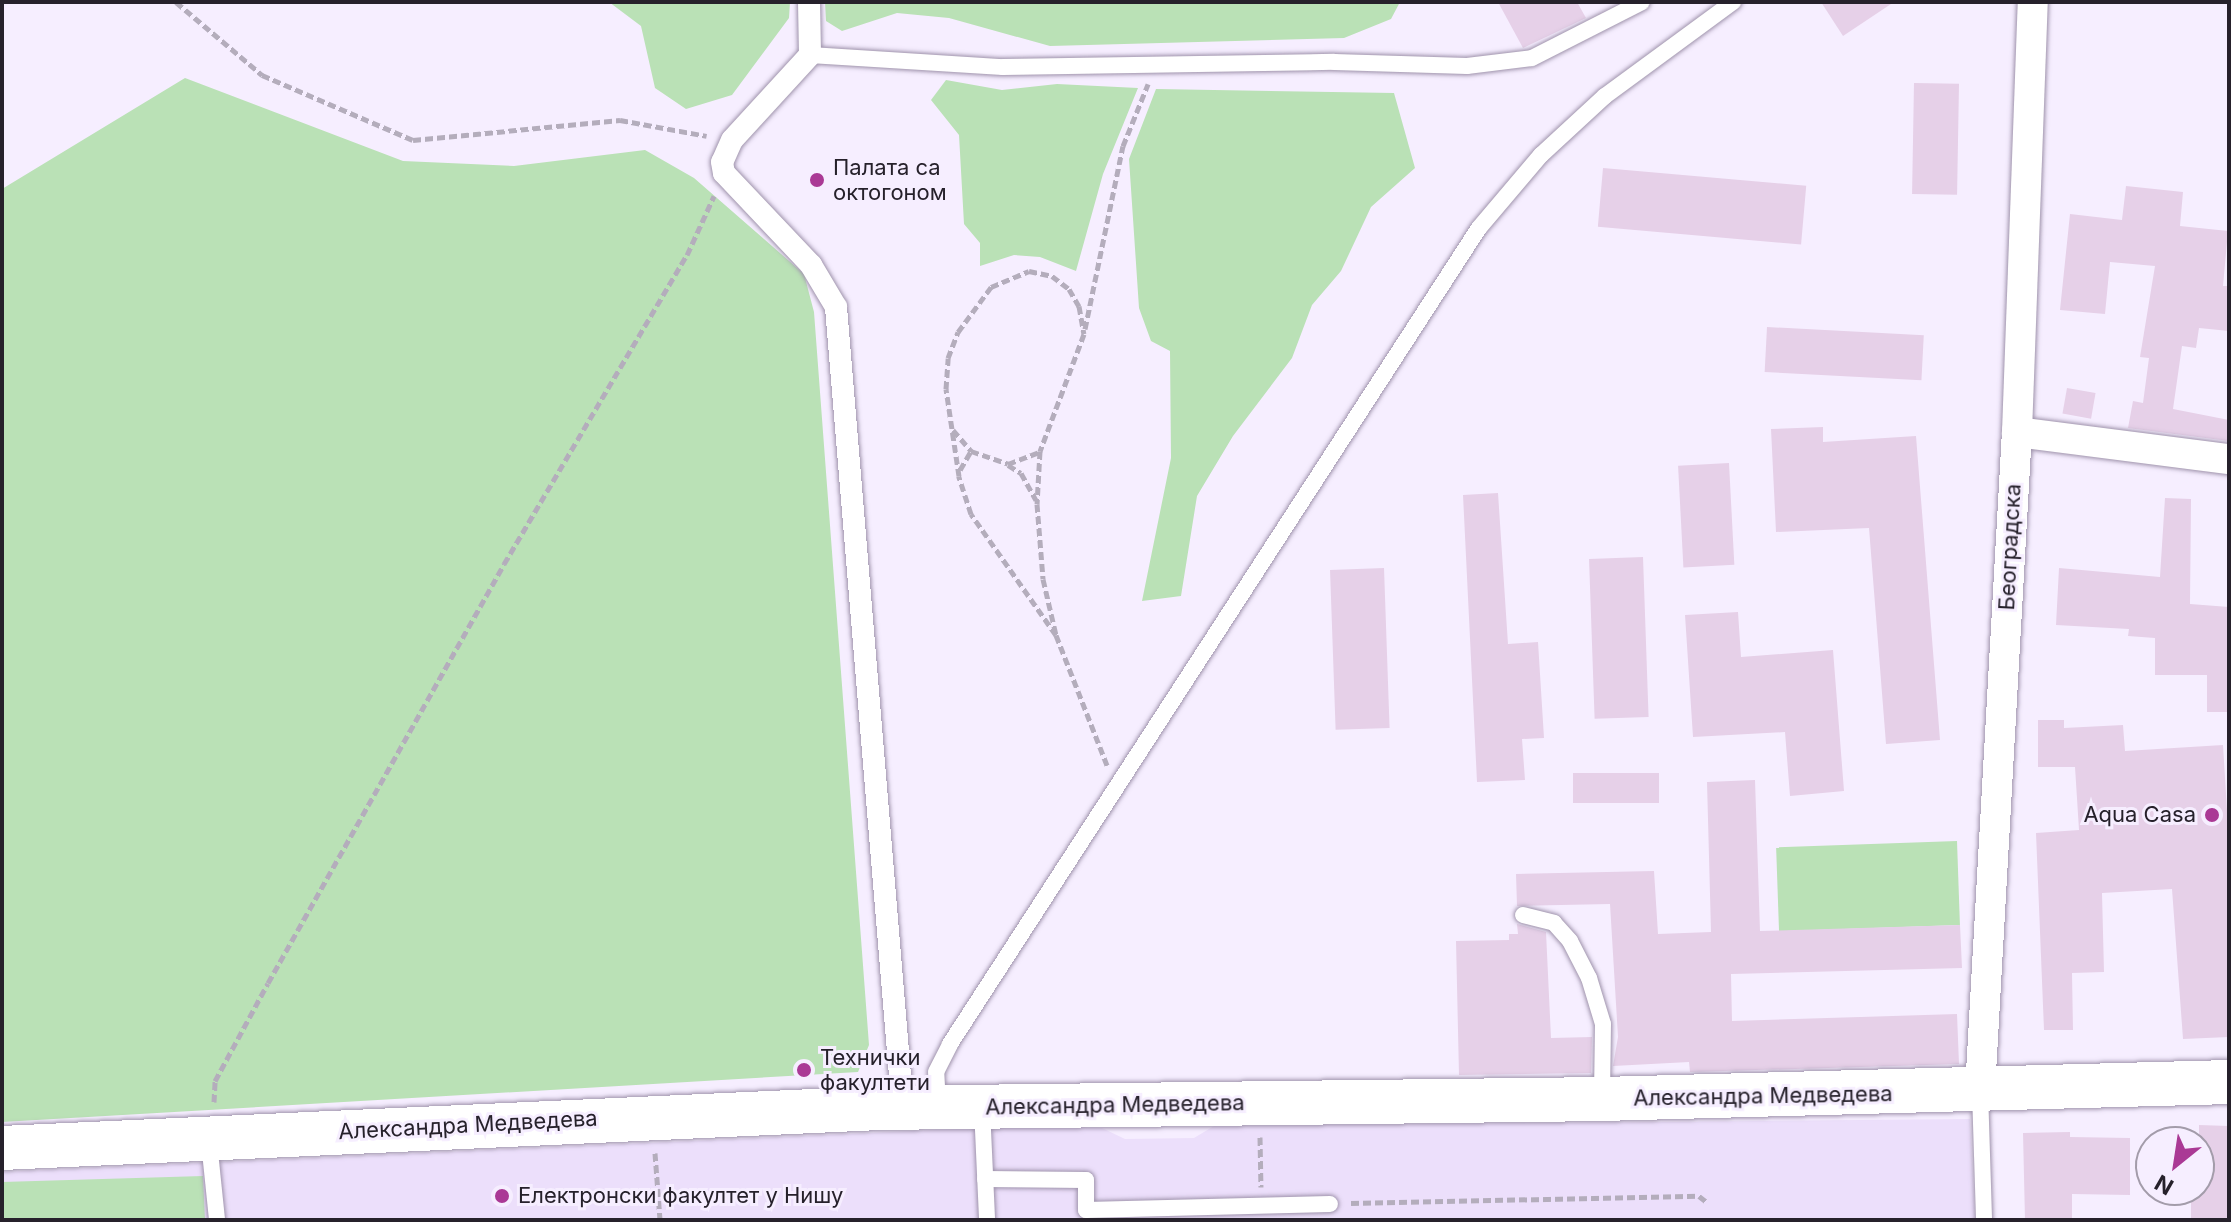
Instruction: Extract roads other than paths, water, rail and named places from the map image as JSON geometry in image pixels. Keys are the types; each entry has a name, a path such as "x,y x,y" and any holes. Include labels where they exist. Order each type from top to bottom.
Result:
{"main road":[{"name":"Александра Медведева","path":"2,1148 652,1116 982,1107 1980,1091 2229,1082"}],"street":[{"path":"809,2 810,55 732,140 722,162 724,173 811,265 836,307 900,1075"},
{"name":"Београдска","path":"1980,1091 2017,432 2033,2"},
{"path":"2017,432 2229,459"}],"lane":[{"path":"810,55 933,65 1467,66 1532,58 1642,2"},
{"path":"938,1108 934,1085 942,1057 1115,785 1479,228 1541,155 1605,96 1733,2"},
{"path":"1523,915 1554,923 1570,941 1589,978 1603,1024 1602,1099"},
{"path":"1980,1091 1984,1220"},
{"path":"982,1107 987,1220"},
{"path":"209,1140 217,1220"},
{"path":"985,1179 1086,1180 1086,1210 1330,1204"}],"place":[{"name":"Палата са октогоном","path":"817,180"},
{"name":"Aqua Casa","path":"2212,815"},
{"name":"Технички факултети","path":"804,1070"},
{"name":"Електронски факултет у Нишу","path":"502,1196"}]}
